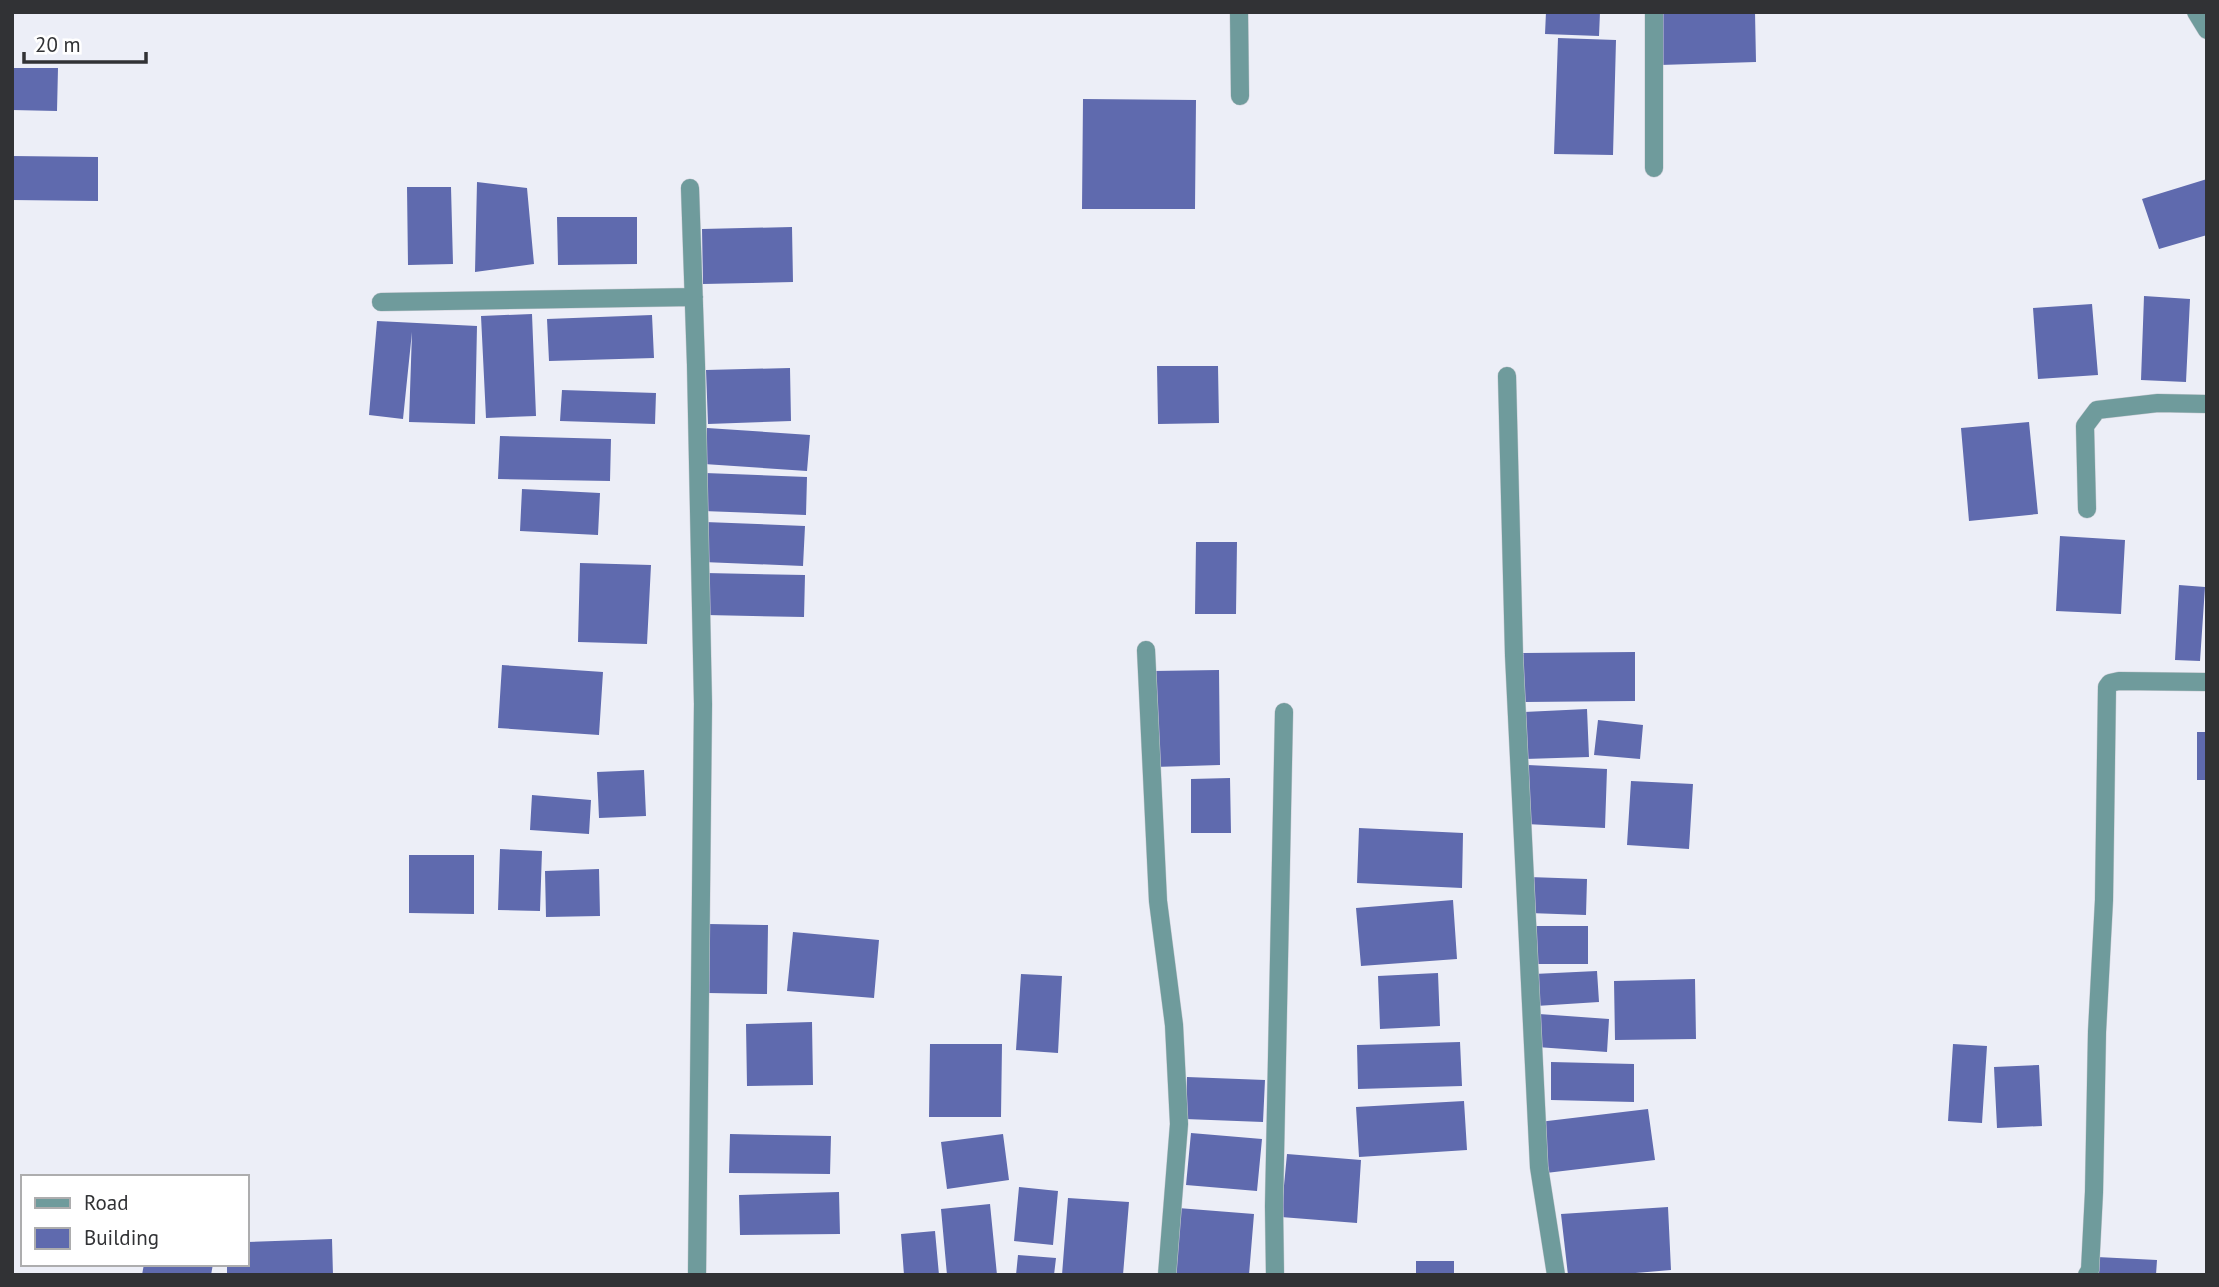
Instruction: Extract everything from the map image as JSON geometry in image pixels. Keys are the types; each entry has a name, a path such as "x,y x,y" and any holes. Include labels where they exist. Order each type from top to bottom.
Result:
{"street":[{"path":"1239,12 1240,96"},
{"path":"1654,12 1654,168"},
{"path":"2196,12 2207,30"},
{"path":"690,188 703,704 696,1275"},
{"path":"381,302 694,297"},
{"path":"1507,376 1514,655 1539,1167 1556,1275"},
{"path":"2087,509 2085,426 2096,410 2158,403 2207,404"},
{"path":"1146,650 1158,901 1174,1025 1179,1124 1167,1275"},
{"path":"2087,1275 2090,1270 2094,1192 2097,1032 2104,900 2107,687 2110,683 2119,681 2207,682"},
{"path":"1275,1275 1284,712"}],"building":[{"path":"1546,12 1600,12 1599,36 1545,34"},
{"path":"1658,12 1755,12 1756,62 1660,65"},
{"path":"1558,38 1616,40 1613,155 1554,154"},
{"path":"12,68 58,68 57,111 12,110"},
{"path":"1083,99 1196,100 1195,209 1082,209"},
{"path":"12,156 98,157 98,201 12,200"},
{"path":"2207,179 2207,235 2159,249 2142,199"},
{"path":"477,182 527,188 534,264 475,272"},
{"path":"407,187 451,187 453,264 408,265"},
{"path":"557,217 637,217 637,264 558,265"},
{"path":"792,227 793,282 703,284 702,229"},
{"path":"2144,296 2190,299 2186,382 2141,380"},
{"path":"2092,304 2098,375 2038,379 2033,308"},
{"path":"532,314 536,416 486,418 481,316"},
{"path":"652,315 654,358 549,361 547,319"},
{"path":"377,321 477,326 475,424 409,422 412,332 403,419 369,415"},
{"path":"1157,366 1218,366 1219,423 1158,424"},
{"path":"790,368 791,421 708,424 706,370"},
{"path":"562,390 656,393 655,424 560,421"},
{"path":"2029,422 2038,514 1969,521 1961,428"},
{"path":"707,428 810,435 807,471 704,464"},
{"path":"500,436 611,439 610,481 498,479"},
{"path":"705,473 807,477 806,515 703,511"},
{"path":"522,489 600,493 598,535 520,531"},
{"path":"705,522 805,526 803,566 703,562"},
{"path":"2060,536 2125,540 2121,614 2056,611"},
{"path":"1196,542 1237,542 1236,614 1195,614"},
{"path":"580,563 651,565 647,644 578,642"},
{"path":"706,573 805,575 804,617 706,615"},
{"path":"2179,585 2205,587 2200,661 2175,660"},
{"path":"1635,652 1635,701 1522,702 1522,653"},
{"path":"502,665 603,672 599,735 498,728"},
{"path":"1219,670 1220,765 1154,767 1153,671"},
{"path":"1587,709 1589,757 1525,759 1523,712"},
{"path":"1598,720 1643,725 1640,759 1594,755"},
{"path":"2197,732 2207,732 2207,780 2197,780"},
{"path":"1528,765 1607,769 1605,828 1526,824"},
{"path":"644,770 646,816 599,818 597,772"},
{"path":"1230,778 1231,833 1191,833 1191,779"},
{"path":"1631,781 1693,784 1689,849 1627,845"},
{"path":"532,795 591,800 589,834 530,830"},
{"path":"1359,828 1463,833 1462,888 1357,883"},
{"path":"500,849 542,851 540,911 498,910"},
{"path":"409,855 474,855 474,914 409,913"},
{"path":"599,869 600,916 546,917 545,871"},
{"path":"1529,877 1587,879 1586,915 1529,913"},
{"path":"1453,900 1457,959 1361,966 1356,908"},
{"path":"709,924 768,925 767,994 708,993"},
{"path":"1532,926 1588,926 1588,964 1532,964"},
{"path":"793,932 879,940 874,998 787,991"},
{"path":"1597,971 1599,1002 1536,1006 1534,974"},
{"path":"1438,973 1440,1026 1380,1029 1378,976"},
{"path":"1021,974 1062,976 1058,1053 1016,1050"},
{"path":"1695,979 1696,1039 1615,1040 1614,981"},
{"path":"1539,1014 1609,1019 1607,1052 1537,1047"},
{"path":"812,1022 813,1085 747,1086 746,1024"},
{"path":"1460,1042 1462,1086 1358,1089 1357,1045"},
{"path":"930,1044 1002,1044 1001,1117 929,1117"},
{"path":"1953,1044 1987,1046 1982,1123 1948,1121"},
{"path":"1551,1062 1634,1064 1634,1102 1551,1100"},
{"path":"2039,1065 2042,1126 1997,1128 1994,1067"},
{"path":"1187,1077 1265,1080 1263,1122 1185,1119"},
{"path":"1464,1101 1467,1150 1359,1157 1356,1107"},
{"path":"1648,1109 1655,1160 1546,1173 1539,1122"},
{"path":"1191,1133 1262,1139 1257,1191 1186,1185"},
{"path":"730,1134 831,1136 830,1174 729,1173"},
{"path":"1003,1134 1009,1180 947,1189 941,1142"},
{"path":"1287,1154 1361,1160 1357,1223 1281,1217"},
{"path":"1019,1187 1058,1191 1053,1245 1014,1241"},
{"path":"839,1192 840,1234 740,1235 739,1195"},
{"path":"1068,1198 1129,1202 1123,1275 1062,1275"},
{"path":"990,1204 997,1275 947,1275 941,1209"},
{"path":"1668,1207 1671,1270 1612,1275 1568,1275 1561,1214"},
{"path":"1178,1208 1254,1214 1249,1275 1172,1275"},
{"path":"935,1231 939,1275 904,1275 901,1234"},
{"path":"332,1239 333,1275 227,1275 227,1266 248,1266 248,1242"},
{"path":"1018,1255 1056,1258 1054,1275 1016,1275"},
{"path":"2097,1257 2157,1260 2156,1275 2096,1275"},
{"path":"1416,1261 1454,1261 1454,1275 1416,1275"},
{"path":"144,1266 213,1266 211,1275 142,1275"}]}
